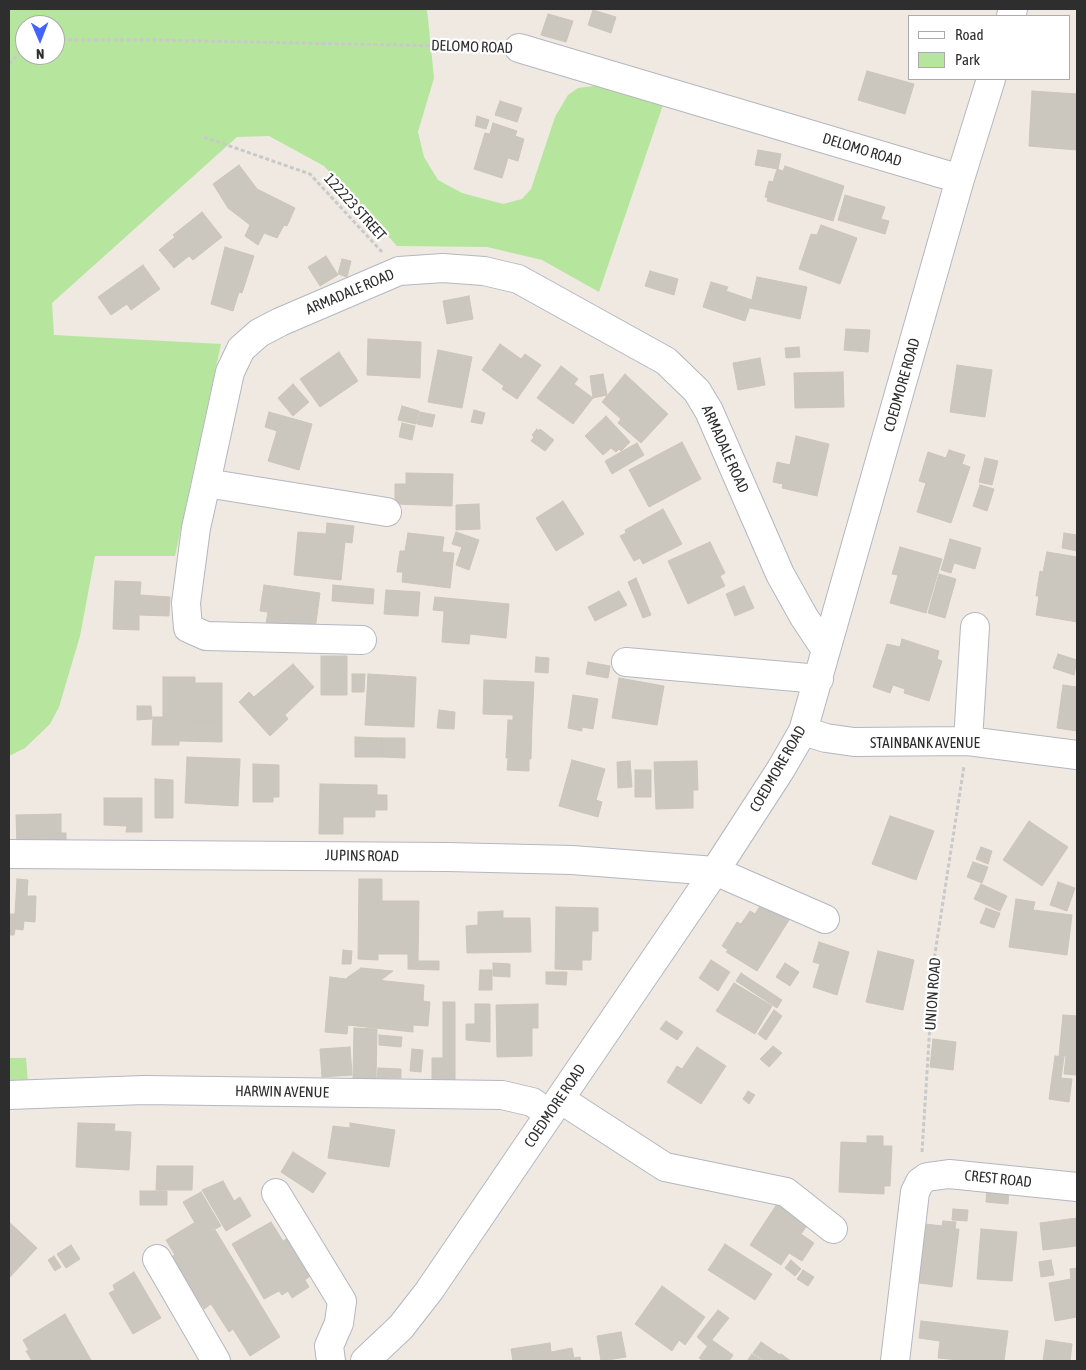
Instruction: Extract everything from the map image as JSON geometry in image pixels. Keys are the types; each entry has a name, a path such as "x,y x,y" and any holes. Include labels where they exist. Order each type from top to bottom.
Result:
{"street":[{"name":"DELOMO ROAD","path":"519,48 960,179"},
{"name":"COEDMORE ROAD","path":"365,1361 401,1327 429,1291 715,870 782,769 802,731 819,679 960,179 991,80"},
{"name":"ARMADALE ROAD","path":"362,640 206,636 188,628 186,603 196,528 230,372 241,349 259,333 280,322 399,271 442,268 484,271 518,279 666,361 697,391 709,411 780,574 826,650"},
{"path":"206,484 387,512"},
{"path":"968,741 975,627"},
{"path":"626,662 819,679"},
{"name":"STAINBANK AVENUE","path":"802,731 826,738 854,742 968,741 1077,755"},
{"name":"JUPINS ROAD","path":"9,854 448,857 572,860 715,870"},
{"path":"715,870 825,919"},
{"name":"HARWIN AVENUE","path":"9,1095 144,1090 502,1095 555,1106 665,1166 786,1192 833,1229"},
{"name":"CREST ROAD","path":"920,1182 928,1176 949,1174 1077,1187"},
{"path":"895,1361 915,1192 920,1182"},
{"path":"276,1194 342,1302 339,1323 329,1346 331,1361"},
{"path":"157,1259 216,1361"}],"path":[{"name":"DELOMO ROAD","path":"65,40 156,40 519,48"},
{"name":"122223 STREET","path":"204,137 310,174 399,271"},
{"name":"UNION ROAD","path":"920,1182 934,960 968,741"}],"green space":[{"path":"9,9 427,9 434,78 418,132 424,157 438,180 462,193 503,204 522,199 531,189 555,117 568,95 578,88 610,84 664,102 599,292 542,260 487,247 397,246 324,166 269,136 237,137 52,303 54,335 221,344 175,556 95,556 80,636 59,707 50,724 25,748 9,756"},
{"path":"9,1058 26,1058 28,1083 9,1083"}],"building":[{"path":"593,10 616,17 611,33 588,25"},
{"path":"548,14 573,21 566,42 541,35"},
{"path":"867,71 914,84 905,114 858,100"},
{"path":"1032,91 1077,94 1077,150 1029,146"},
{"path":"500,101 522,108 517,122 495,115"},
{"path":"477,116 489,120 486,129 475,126"},
{"path":"493,123 517,131 515,136 524,139 518,161 508,158 502,178 474,169 485,133 490,134"},
{"path":"758,150 781,154 778,169 755,165"},
{"path":"239,165 257,189 295,208 287,226 284,225 277,238 264,233 258,245 245,236 250,225 228,208 213,184"},
{"path":"785,166 844,186 833,221 767,201 768,198 765,197 769,181 773,182 777,169 783,171"},
{"path":"845,195 885,207 881,219 889,221 885,234 838,220"},
{"path":"202,212 222,237 193,260 189,256 174,268 159,250 175,237 173,235"},
{"path":"821,225 857,238 840,284 799,269 811,234 817,235"},
{"path":"225,247 254,256 242,293 239,292 233,311 211,304"},
{"path":"326,256 338,275 320,286 308,267"},
{"path":"342,259 351,261 347,277 338,274"},
{"path":"143,265 160,289 131,310 127,304 111,315 98,297"},
{"path":"650,271 678,279 674,295 645,286"},
{"path":"757,277 807,287 800,319 750,308"},
{"path":"711,282 728,287 726,291 752,300 745,321 703,307"},
{"path":"469,296 473,319 447,324 443,301"},
{"path":"846,329 870,330 868,352 844,350"},
{"path":"368,339 421,342 420,378 367,375"},
{"path":"500,344 521,359 525,354 541,365 517,399 502,389 504,386 482,370"},
{"path":"799,347 800,357 786,358 785,348"},
{"path":"438,350 472,357 462,408 428,402"},
{"path":"339,352 358,381 320,407 300,379"},
{"path":"760,358 765,385 738,390 733,363"},
{"path":"957,365 992,370 985,417 950,412"},
{"path":"561,366 578,379 574,384 593,398 573,424 537,398"},
{"path":"843,372 844,407 795,408 794,373"},
{"path":"603,374 607,395 593,398 590,376"},
{"path":"625,374 668,414 641,443 618,423 621,419 602,402"},
{"path":"293,384 309,402 293,416 278,398"},
{"path":"402,406 419,411 416,424 398,420"},
{"path":"474,410 485,413 482,424 471,422"},
{"path":"269,412 312,424 299,470 268,461 277,431 265,427"},
{"path":"420,412 435,415 432,427 417,424"},
{"path":"606,416 630,442 621,451 619,449 616,452 611,448 603,455 585,436"},
{"path":"402,423 415,426 412,440 399,437"},
{"path":"537,429 539,431 540,429 554,440 545,451 531,441 534,437 532,435"},
{"path":"796,436 829,444 817,496 782,488 783,484 773,482 777,462 790,465"},
{"path":"682,442 701,479 649,507 629,470"},
{"path":"637,443 644,455 612,474 605,461"},
{"path":"949,450 965,455 962,464 970,467 951,523 917,512 926,483 919,481 928,452 946,458"},
{"path":"985,458 998,461 992,485 979,482"},
{"path":"406,473 453,474 452,506 395,504 395,484 406,484"},
{"path":"980,485 994,489 987,511 973,506"},
{"path":"563,501 584,534 556,551 536,518"},
{"path":"479,504 480,529 456,530 456,505"},
{"path":"663,509 682,544 643,564 640,558 634,561 620,536 626,533 625,530"},
{"path":"327,523 354,526 352,543 345,542 341,580 294,575 298,532 326,534"},
{"path":"456,532 479,540 469,570 456,565 462,547 452,544"},
{"path":"408,533 444,537 442,552 454,553 450,588 402,582 403,572 397,572 400,551 405,551"},
{"path":"1064,533 1077,535 1077,551 1062,548"},
{"path":"950,539 981,548 975,569 954,563 951,573 941,570"},
{"path":"710,542 725,573 720,576 725,586 688,604 668,561"},
{"path":"900,547 942,559 926,613 890,603 898,575 892,574"},
{"path":"1047,552 1077,557 1077,622 1036,615 1039,596 1036,596 1040,571 1043,572"},
{"path":"939,574 956,579 945,618 928,613"},
{"path":"636,578 651,615 643,618 628,582"},
{"path":"115,581 141,582 140,595 170,597 169,616 139,615 139,630 113,629"},
{"path":"264,585 320,593 314,637 266,624 268,612 260,611"},
{"path":"333,585 374,589 373,604 332,601"},
{"path":"744,586 754,608 735,616 726,594"},
{"path":"386,590 420,592 418,616 384,614"},
{"path":"619,591 627,605 595,621 588,607"},
{"path":"435,597 509,604 506,638 470,634 469,644 442,642 444,611 433,610"},
{"path":"902,639 939,651 937,659 942,661 929,701 904,693 905,689 893,685 890,693 873,687 887,644 900,647"},
{"path":"1058,654 1077,660 1074,675 1053,668"},
{"path":"321,656 347,656 347,695 321,695"},
{"path":"536,657 549,658 548,673 535,672"},
{"path":"588,662 610,666 608,678 586,674"},
{"path":"293,664 314,687 285,715 288,719 270,736 239,702 249,692 254,697"},
{"path":"352,674 365,674 364,692 352,692"},
{"path":"368,674 416,677 414,727 365,725"},
{"path":"163,677 195,677 195,683 222,683 222,721 163,720"},
{"path":"619,678 664,686 657,725 612,718"},
{"path":"484,680 534,682 532,721 513,721 513,715 483,714"},
{"path":"1063,685 1077,687 1077,731 1057,728"},
{"path":"573,695 598,699 593,729 582,727 582,731 568,728"},
{"path":"137,706 151,706 152,719 137,720"},
{"path":"439,710 455,712 454,729 437,728"},
{"path":"153,717 163,717 163,720 222,721 222,742 179,741 179,745 152,745"},
{"path":"508,720 532,721 531,759 506,758"},
{"path":"355,737 382,738 382,757 355,757"},
{"path":"382,738 405,738 405,758 382,757"},
{"path":"187,757 240,759 238,806 185,803"},
{"path":"508,759 529,759 529,771 507,770"},
{"path":"572,760 605,769 596,800 602,802 598,817 559,806"},
{"path":"630,761 632,787 618,788 617,762"},
{"path":"697,761 698,790 693,790 693,808 656,809 654,762"},
{"path":"253,764 279,765 279,797 273,797 273,802 253,802"},
{"path":"635,770 651,770 651,797 635,797"},
{"path":"155,779 173,780 173,818 155,818"},
{"path":"320,784 377,785 377,795 387,795 387,810 375,810 375,817 343,817 343,834 319,834"},
{"path":"104,798 142,798 142,832 126,832 127,826 104,825"},
{"path":"61,814 61,833 66,833 66,846 17,847 16,815"},
{"path":"890,816 934,831 916,880 872,864"},
{"path":"1029,821 1068,847 1042,886 1003,860"},
{"path":"981,847 992,851 988,864 976,859"},
{"path":"973,862 988,867 982,883 967,877"},
{"path":"17,879 28,880 27,896 36,896 35,922 24,921 23,930 15,929 14,935 9,935 9,914 15,914"},
{"path":"359,879 382,879 382,901 419,901 418,961 439,961 439,970 408,969 408,954 378,954 378,960 358,959"},
{"path":"1058,882 1075,888 1067,911 1050,905"},
{"path":"981,884 1007,896 1000,911 974,899"},
{"path":"1016,899 1035,902 1033,910 1072,915 1067,955 1009,947"},
{"path":"762,903 789,920 757,971 726,952 728,950 722,946 737,922 741,924 750,911 755,914"},
{"path":"556,907 598,908 598,931 592,931 591,960 582,960 582,970 555,969"},
{"path":"986,908 1000,913 994,928 980,923"},
{"path":"503,911 503,918 530,918 531,952 467,953 466,926 478,925 478,912"},
{"path":"819,942 849,952 837,995 813,987 820,964 813,962"},
{"path":"343,950 352,951 351,964 342,964"},
{"path":"878,951 914,960 903,1010 866,1002"},
{"path":"711,960 730,972 726,978 707,966"},
{"path":"493,963 510,964 510,977 493,976"},
{"path":"785,963 799,972 790,986 776,977"},
{"path":"707,966 726,978 718,991 699,978"},
{"path":"361,968 393,971 381,980 348,977"},
{"path":"480,970 492,970 492,990 479,990"},
{"path":"546,972 567,972 566,985 546,984"},
{"path":"741,973 782,1000 777,1008 736,981"},
{"path":"330,977 346,979 348,977 424,985 423,1001 430,1002 428,1026 413,1025 413,1032 348,1025 347,1034 325,1032"},
{"path":"734,983 772,1006 755,1034 716,1011"},
{"path":"443,1002 455,1002 455,1080 432,1080 432,1058 443,1058"},
{"path":"475,1004 490,1004 490,1042 466,1040 466,1024 475,1024"},
{"path":"538,1004 538,1028 532,1028 532,1056 497,1057 496,1005"},
{"path":"774,1010 782,1016 766,1040 758,1034"},
{"path":"1063,1015 1077,1016 1077,1075 1064,1074 1066,1056 1059,1056"},
{"path":"666,1021 683,1032 677,1040 660,1029"},
{"path":"354,1028 377,1029 376,1079 353,1078"},
{"path":"379,1035 402,1037 401,1047 379,1045"},
{"path":"933,1039 956,1042 953,1070 930,1067"},
{"path":"773,1046 782,1053 769,1067 760,1059"},
{"path":"350,1047 352,1075 322,1077 320,1049"},
{"path":"697,1047 726,1066 701,1104 667,1082 677,1066 682,1069"},
{"path":"412,1049 423,1050 421,1072 410,1071"},
{"path":"1055,1056 1064,1057 1061,1078 1072,1079 1069,1102 1049,1099"},
{"path":"378,1068 401,1069 401,1078 377,1078"},
{"path":"748,1091 755,1095 749,1104 743,1099"},
{"path":"78,1123 115,1124 114,1131 131,1132 129,1170 76,1167"},
{"path":"350,1123 395,1130 389,1167 328,1158 333,1126 350,1128"},
{"path":"867,1136 883,1136 883,1146 892,1146 890,1186 884,1186 884,1194 839,1192 841,1142 867,1143"},
{"path":"293,1152 326,1173 313,1193 281,1172"},
{"path":"157,1166 193,1166 192,1190 156,1190"},
{"path":"223,1181 234,1201 240,1197 251,1216 226,1231 202,1190"},
{"path":"987,1188 1009,1190 1008,1204 986,1202"},
{"path":"140,1191 167,1191 167,1205 140,1205"},
{"path":"201,1192 221,1226 207,1233 199,1220 195,1223 183,1202"},
{"path":"779,1201 810,1221 801,1234 814,1243 802,1261 789,1253 781,1265 750,1245"},
{"path":"953,1209 968,1210 967,1221 952,1220"},
{"path":"1077,1218 1077,1246 1043,1250 1040,1223"},
{"path":"199,1220 207,1233 214,1228 280,1337 250,1356 233,1329 229,1332 211,1304 204,1309 171,1257 175,1255 166,1240"},
{"path":"943,1221 956,1222 955,1229 959,1229 952,1287 911,1282 917,1223 942,1226"},
{"path":"9,1222 37,1248 9,1278"},
{"path":"271,1222 283,1241 288,1238 310,1276 305,1280 309,1287 292,1298 288,1291 282,1295 279,1291 264,1299 232,1244"},
{"path":"981,1229 1017,1232 1012,1281 977,1279"},
{"path":"725,1244 772,1274 755,1300 708,1270"},
{"path":"71,1245 80,1259 66,1268 57,1254"},
{"path":"54,1256 61,1267 55,1271 48,1260"},
{"path":"791,1260 801,1269 795,1276 785,1268"},
{"path":"1051,1260 1054,1275 1041,1277 1039,1262"},
{"path":"1077,1268 1077,1317 1055,1321 1049,1283 1071,1279 1070,1269"},
{"path":"803,1270 814,1277 808,1286 797,1279"},
{"path":"134,1272 161,1318 133,1334 109,1293 115,1290 113,1285"},
{"path":"662,1286 705,1317 685,1345 679,1340 672,1351 635,1324"},
{"path":"718,1310 729,1318 707,1346 697,1337"},
{"path":"65,1314 71,1325 28,1349 23,1340"},
{"path":"921,1321 1008,1331 1004,1361 970,1361 938,1358 940,1341 919,1338"},
{"path":"71,1325 91,1360 32,1361 26,1351"},
{"path":"621,1332 626,1357 601,1361 597,1336"},
{"path":"712,1340 733,1355 729,1361 704,1361 699,1358"},
{"path":"1046,1340 1072,1344 1070,1361 1043,1361"},
{"path":"761,1342 780,1355 775,1361 765,1361 753,1353"},
{"path":"550,1343 551,1352 572,1348 574,1358 580,1357 581,1361 513,1361 511,1349"},
{"path":"752,1354 763,1361 747,1361"},
{"path":"781,1354 791,1361 776,1361"}]}
